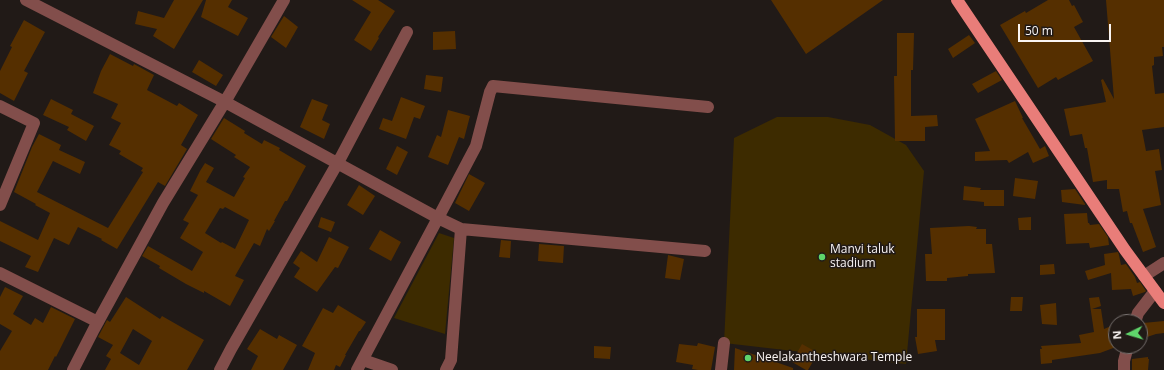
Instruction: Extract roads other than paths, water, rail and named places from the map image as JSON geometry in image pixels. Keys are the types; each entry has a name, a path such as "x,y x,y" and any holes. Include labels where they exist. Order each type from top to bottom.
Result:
{"main road":[{"path":"957,0 1121,243 1164,303"}],"street":[{"path":"26,0 225,102 438,218 461,229 704,251"},
{"path":"74,370 162,203 225,102 279,2"},
{"path":"220,370 337,163 406,32"},
{"path":"392,370 360,365 476,146 490,92 493,86 708,107"},
{"path":"0,106 34,123 0,205"},
{"path":"446,370 451,360 461,229"},
{"path":"1144,276 1164,263"},
{"path":"0,273 98,322"},
{"path":"1138,314 1155,291"},
{"path":"721,370 724,343"},
{"path":"1124,370 1126,354"}],"place":[{"name":"Manvi taluk stadium","path":"822,257"},
{"name":"Neelakantheshwara Temple","path":"748,358"}]}
